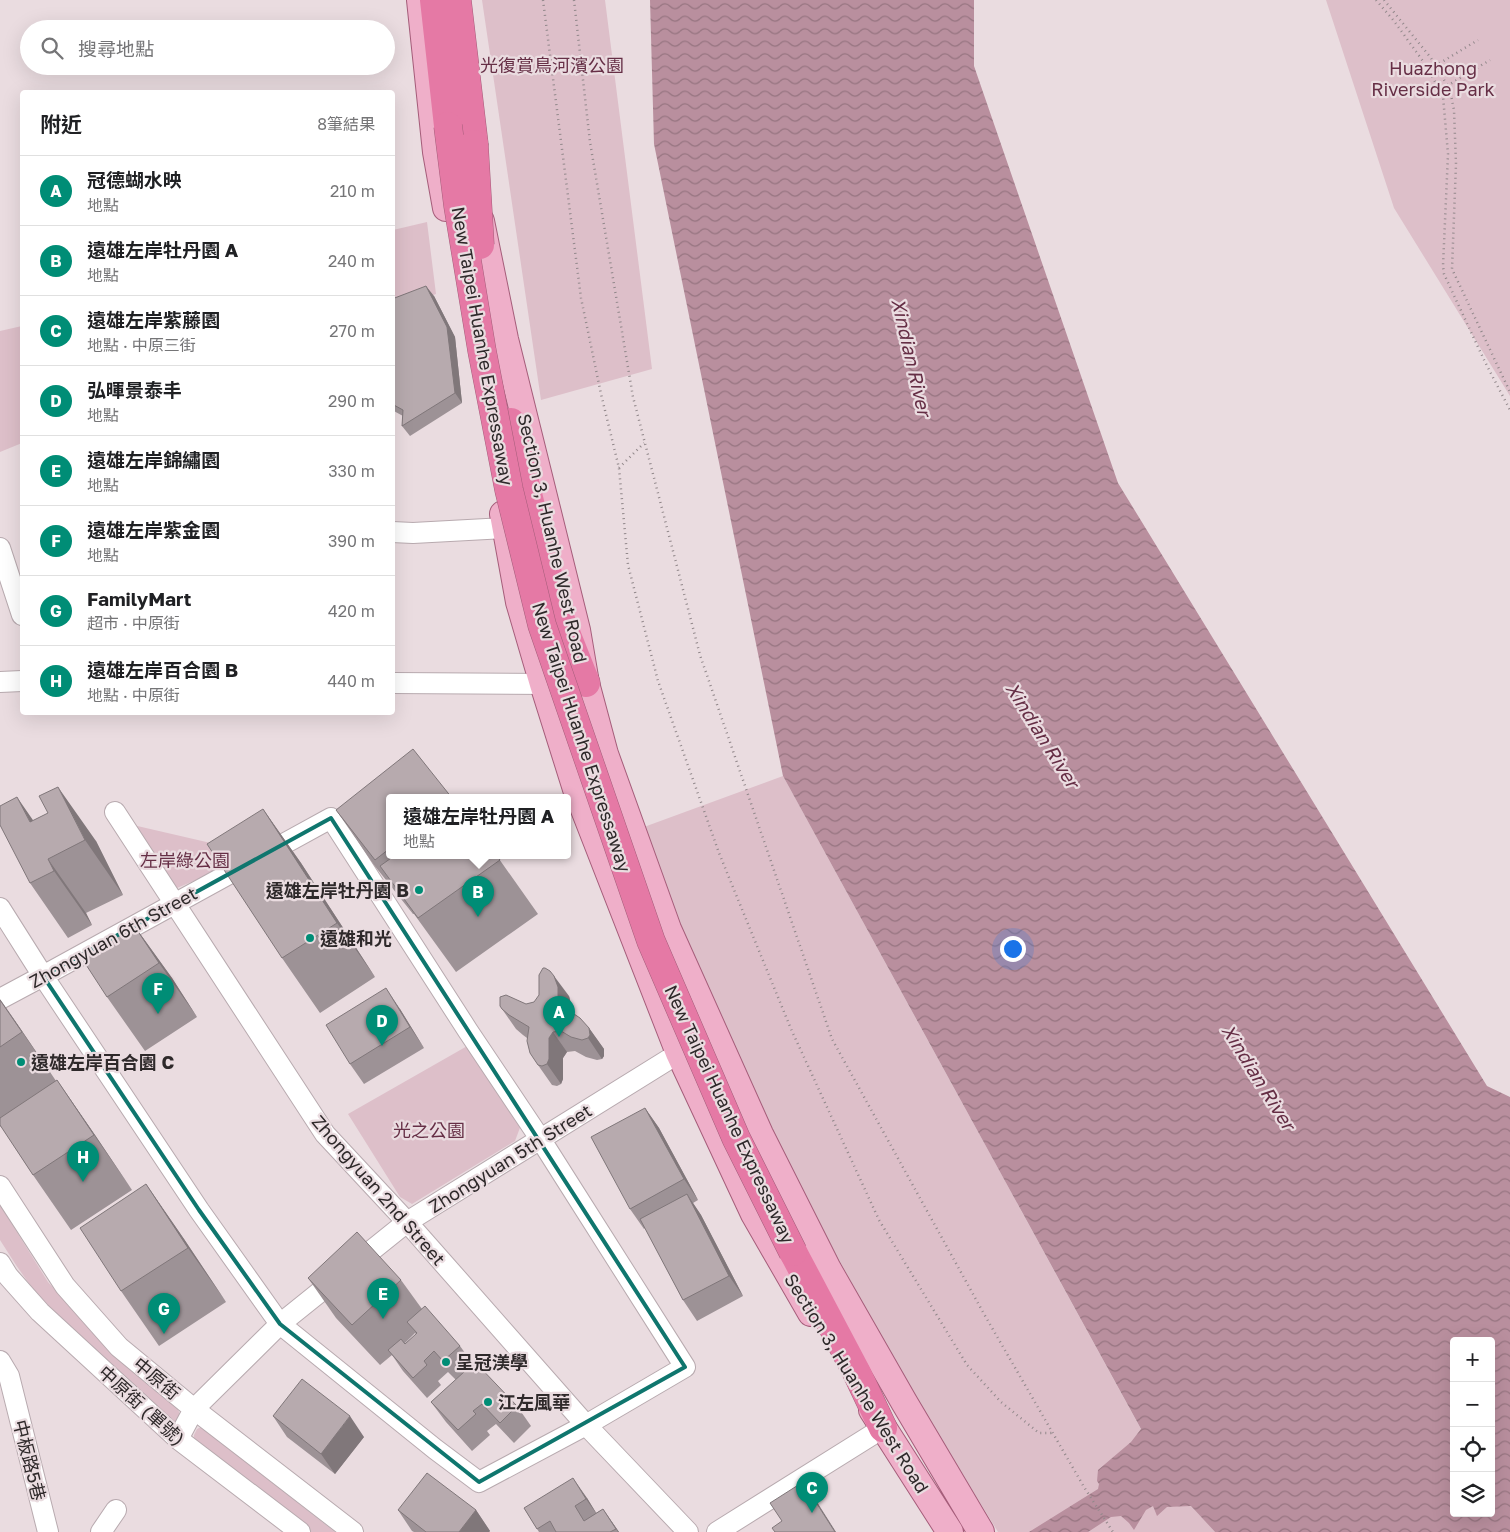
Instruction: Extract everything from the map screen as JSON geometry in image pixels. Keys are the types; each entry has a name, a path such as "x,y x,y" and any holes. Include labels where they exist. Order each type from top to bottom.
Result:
{"highway":[{"name":"New Taipei Huanhe Expressaway","path":"434,0 458,206 482,350 509,490 542,625 651,941 736,1138 793,1252 857,1373 883,1428"},
{"name":"New Taipei Huanhe Expressaway","path":"457,0 474,144 480,253 511,422 557,610 586,683"}],"main road":[{"name":"Section 3, Huanhe West Road","path":"420,0 436,152 519,602 576,789 679,1053 754,1214 831,1347 950,1532"},
{"name":"Section 3, Huanhe West Road","path":"445,0 462,144 486,243 505,339 578,630 586,683 605,754 668,929 760,1134 833,1277 981,1532"}],"street":[{"path":"395,532 413,533 505,528"},
{"path":"0,548 20,609"},
{"path":"0,682 20,680"},
{"path":"395,683 586,683"},
{"name":"Zhongyuan 2nd Street","path":"115,812 325,1134 407,1222 586,1425 688,1532"},
{"name":"Zhongyuan 6th Street","path":"0,999 331,818 468,1031 541,1140"},
{"path":"0,908 43,976 199,1210 280,1324 435,1449 479,1482 586,1425 685,1367 541,1140"},
{"name":"Zhongyuan 5th Street","path":"178,1439 194,1409 280,1324 407,1222 679,1053"},
{"name":"中原街","path":"0,1186 65,1286 119,1347 194,1409 353,1532"},
{"name":"中原街 (單號)","path":"0,1263 8,1276 40,1312 178,1439 300,1532"},
{"name":"中板路5巷","path":"0,1361 9,1376 48,1532"},
{"path":"718,1532 883,1428"},
{"path":"101,1532 116,1510"}],"path":[{"path":"544,0 581,298 618,468 628,565 658,681 719,853 790,1029 879,1220 967,1365 1001,1402 1039,1434 1053,1434"},
{"path":"574,0 590,142 633,397 700,655 832,1039 984,1314 1084,1487 1113,1532"},
{"path":"1376,0 1394,21 1425,64 1443,96 1448,154 1444,274 1485,362 1510,410"},
{"path":"1384,0 1435,66 1450,90 1454,110 1456,164 1452,269 1510,392"},
{"path":"1435,66 1478,40"},
{"path":"1447,86 1490,60"},
{"path":"1434,81 1442,77"},
{"path":"618,468 645,442"}],"highlighted area":[{"path":"331,818 685,1367 479,1482 280,1324 199,1210 43,976"}],"green space":[{"name":"光復賞鳥河濱公園","path":"482,0 605,0 652,369 541,400"},
{"name":"Huazhong Riverside Park","path":"1326,0 1510,0 1510,396 1394,208"},
{"path":"427,222 436,294 395,309 395,230"},
{"path":"20,326 20,444 0,452 0,331"},
{"path":"783,776 1171,1484 1215,1532 998,1532 906,1382 791,1172 688,944 644,827"},
{"name":"左岸綠公園","path":"133,825 228,847 253,856 177,888"},
{"name":"光之公園","path":"469,1045 521,1125 515,1141 412,1204 400,1197 348,1114"},
{"path":"0,1205 48,1282 85,1323 176,1405 179,1412 179,1420 174,1424 77,1336 37,1295 0,1240"},
{"path":"201,1427 335,1532 310,1532 194,1443 194,1435 197,1429"}],"water":[{"name":"Xindian River","path":"650,0 974,0 974,66 1118,483 1487,1086 1510,1097 1510,1532 1215,1532 1191,1506 1167,1507 1157,1516 1153,1506 1146,1510 1134,1530 1121,1516 1111,1517 1088,1532 1029,1532 1098,1489 1098,1470 1131,1442 1141,1429 783,776 654,144"}],"building":[{"path":"426,286 447,327 455,393 402,426 403,410 395,406 395,298"},
{"path":"413,749 449,794 386,794 386,851 375,860 336,810"},
{"path":"58,787 85,840 48,859 54,871 30,883 0,825 0,806 17,797 30,822 48,813 39,796"},
{"path":"263,809 337,923 282,958 207,844"},
{"name":"遠雄左岸牡丹園 B","path":"390,859 500,860 418,918 380,866"},
{"path":"133,924 159,963 107,997 81,957"},
{"path":"543,968 550,971 554,976 558,987 559,1014 574,1014 580,1018 589,1028 590,1035 582,1040 571,1037 561,1031 553,1032 549,1038 549,1059 547,1064 542,1066 538,1065 530,1053 527,1041 529,1027 502,1009 500,997 506,995 526,1004 534,1002 539,995 539,975"},
{"path":"386,988 410,1027 350,1064 326,1025"},
{"path":"0,1000 22,1032 0,1047"},
{"path":"57,1080 94,1135 33,1175 0,1125 0,1118"},
{"path":"645,1108 684,1179 630,1209 591,1137"},
{"path":"146,1184 188,1248 121,1291 80,1228"},
{"path":"687,1194 729,1276 683,1300 640,1219"},
{"path":"357,1232 401,1280 352,1325 308,1278"},
{"path":"425,1306 460,1346 443,1361 434,1351 424,1361 427,1365 413,1378 388,1350 401,1339 405,1344 417,1333 407,1322"},
{"path":"475,1362 517,1406 500,1423 482,1404 473,1411 476,1414 458,1430 431,1402"},
{"path":"302,1379 350,1416 321,1454 273,1416"},
{"path":"427,1473 476,1510 459,1532 426,1532 398,1510"},
{"path":"573,1478 586,1499 575,1506 584,1521 603,1509 616,1529 610,1532 556,1532 550,1521 537,1529 524,1508"},
{"path":"803,1482 835,1532 775,1532 772,1528 782,1521 770,1503"}],"place":[{"name":"遠雄左岸牡丹園 B","path":"419,890"},
{"name":"遠雄左岸牡丹園 A","path":"478,917"},
{"name":"遠雄和光","path":"310,938"},
{"name":"遠雄左岸紫金園","path":"158,1014"},
{"name":"冠德蝴水映","path":"559,1037"},
{"name":"弘暉景泰丰","path":"382,1046"},
{"name":"遠雄左岸百合園 C","path":"21,1062"},
{"name":"遠雄左岸百合園 B","path":"83,1182"},
{"name":"遠雄左岸錦繡園","path":"383,1319"},
{"name":"FamilyMart","path":"164,1334"},
{"name":"呈冠渼學","path":"446,1362"},
{"name":"江左風華","path":"488,1402"},
{"name":"遠雄左岸紫藤園","path":"812,1513"}]}
